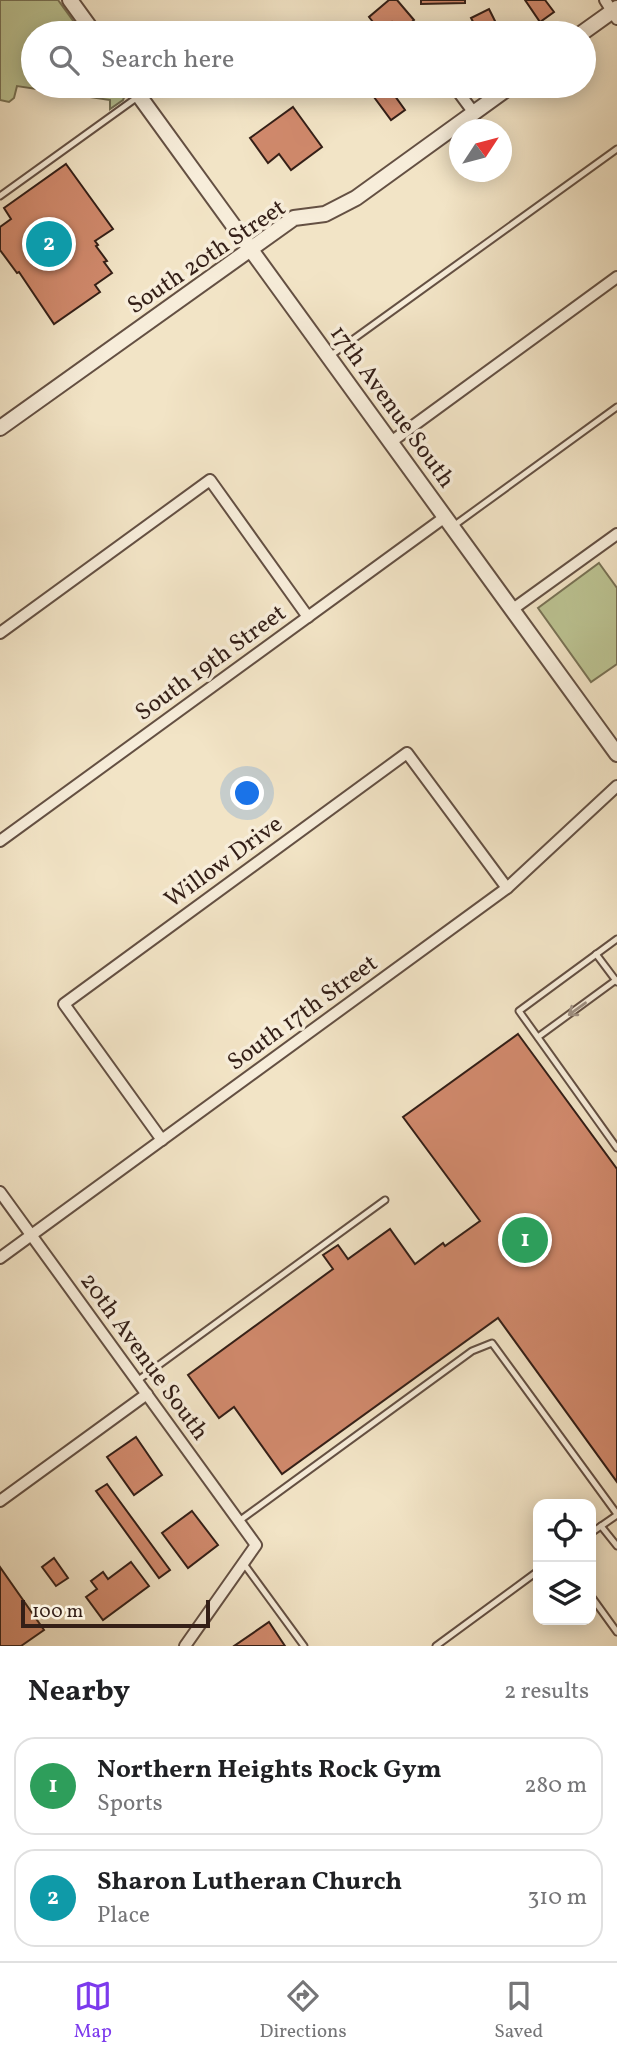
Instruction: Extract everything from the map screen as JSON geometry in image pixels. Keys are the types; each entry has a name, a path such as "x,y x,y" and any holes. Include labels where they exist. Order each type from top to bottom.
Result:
{"street":[{"path":"70,0 85,21"},
{"path":"596,23 613,10"},
{"name":"17th Avenue South","path":"141,98 617,754"},
{"path":"463,98 474,113"},
{"name":"South 20th Street","path":"0,428 294,218 325,214 356,198 495,98"},
{"path":"391,442 617,277"},
{"path":"0,633 210,480 308,617"},
{"name":"South 19th Street","path":"0,841 308,617 449,522"},
{"path":"513,609 617,534"},
{"name":"Willow Drive","path":"162,1140 64,1004 396,761 407,753 507,888"},
{"name":"South 17th Street","path":"0,1258 507,888 617,786"},
{"name":"20th Avenue South","path":"0,1192 256,1545 244,1563"},
{"path":"0,1501 147,1394"},
{"path":"185,1646 244,1563"}],"lane":[{"path":"0,196 127,98"},
{"path":"328,356 617,149"},
{"path":"449,522 617,407"},
{"path":"617,939 520,1011 617,1148"},
{"path":"538,1037 617,981 596,954"},
{"path":"137,1381 385,1200"},
{"path":"239,1521 472,1351 492,1343 617,1514 596,1530"},
{"path":"601,1526 617,1546"},
{"path":"244,1563 304,1646"},
{"path":"436,1646 533,1575"},
{"path":"596,1604 617,1632"},
{"path":"447,1638 453,1646"}],"green space":[{"path":"0,0 58,0 73,21 21,21 21,87 17,86 14,98 9,102 0,100"},
{"path":"97,98 124,98 110,109 110,100"},
{"path":"599,563 617,588 617,664 591,682 538,608"}],"building":[{"path":"389,0 397,0 414,20 372,21 369,17"},
{"path":"421,0 465,0 465,3 421,4"},
{"path":"525,0 545,0 554,12 539,21"},
{"path":"489,9 495,21 473,21 471,18"},
{"path":"375,98 396,98 405,110 391,120"},
{"path":"293,107 322,147 291,170 279,154 268,163 250,138"},
{"path":"66,164 113,229 95,241 112,273 95,285 100,292 54,324 19,272 17,273 0,250 0,227 11,219 4,208"},
{"path":"518,1034 617,1169 617,1482 498,1318 282,1474 234,1407 219,1418 188,1375 333,1269 323,1255 338,1245 348,1259 390,1229 415,1264 480,1221 403,1117"},
{"path":"136,1437 162,1475 134,1495 107,1457"},
{"path":"107,1484 170,1570 159,1578 96,1491"},
{"path":"192,1511 218,1545 188,1568 162,1533"},
{"path":"54,1558 68,1578 56,1586 42,1567"},
{"path":"131,1562 149,1586 103,1620 86,1597 97,1589 91,1581 103,1572 108,1579"},
{"path":"0,1567 44,1630 21,1646 0,1646"},
{"path":"269,1622 285,1646 234,1646"}],"place":[{"name":"Sharon Lutheran Church","path":"49,244"},
{"name":"Northern Heights Rock Gym","path":"525,1240"}]}
